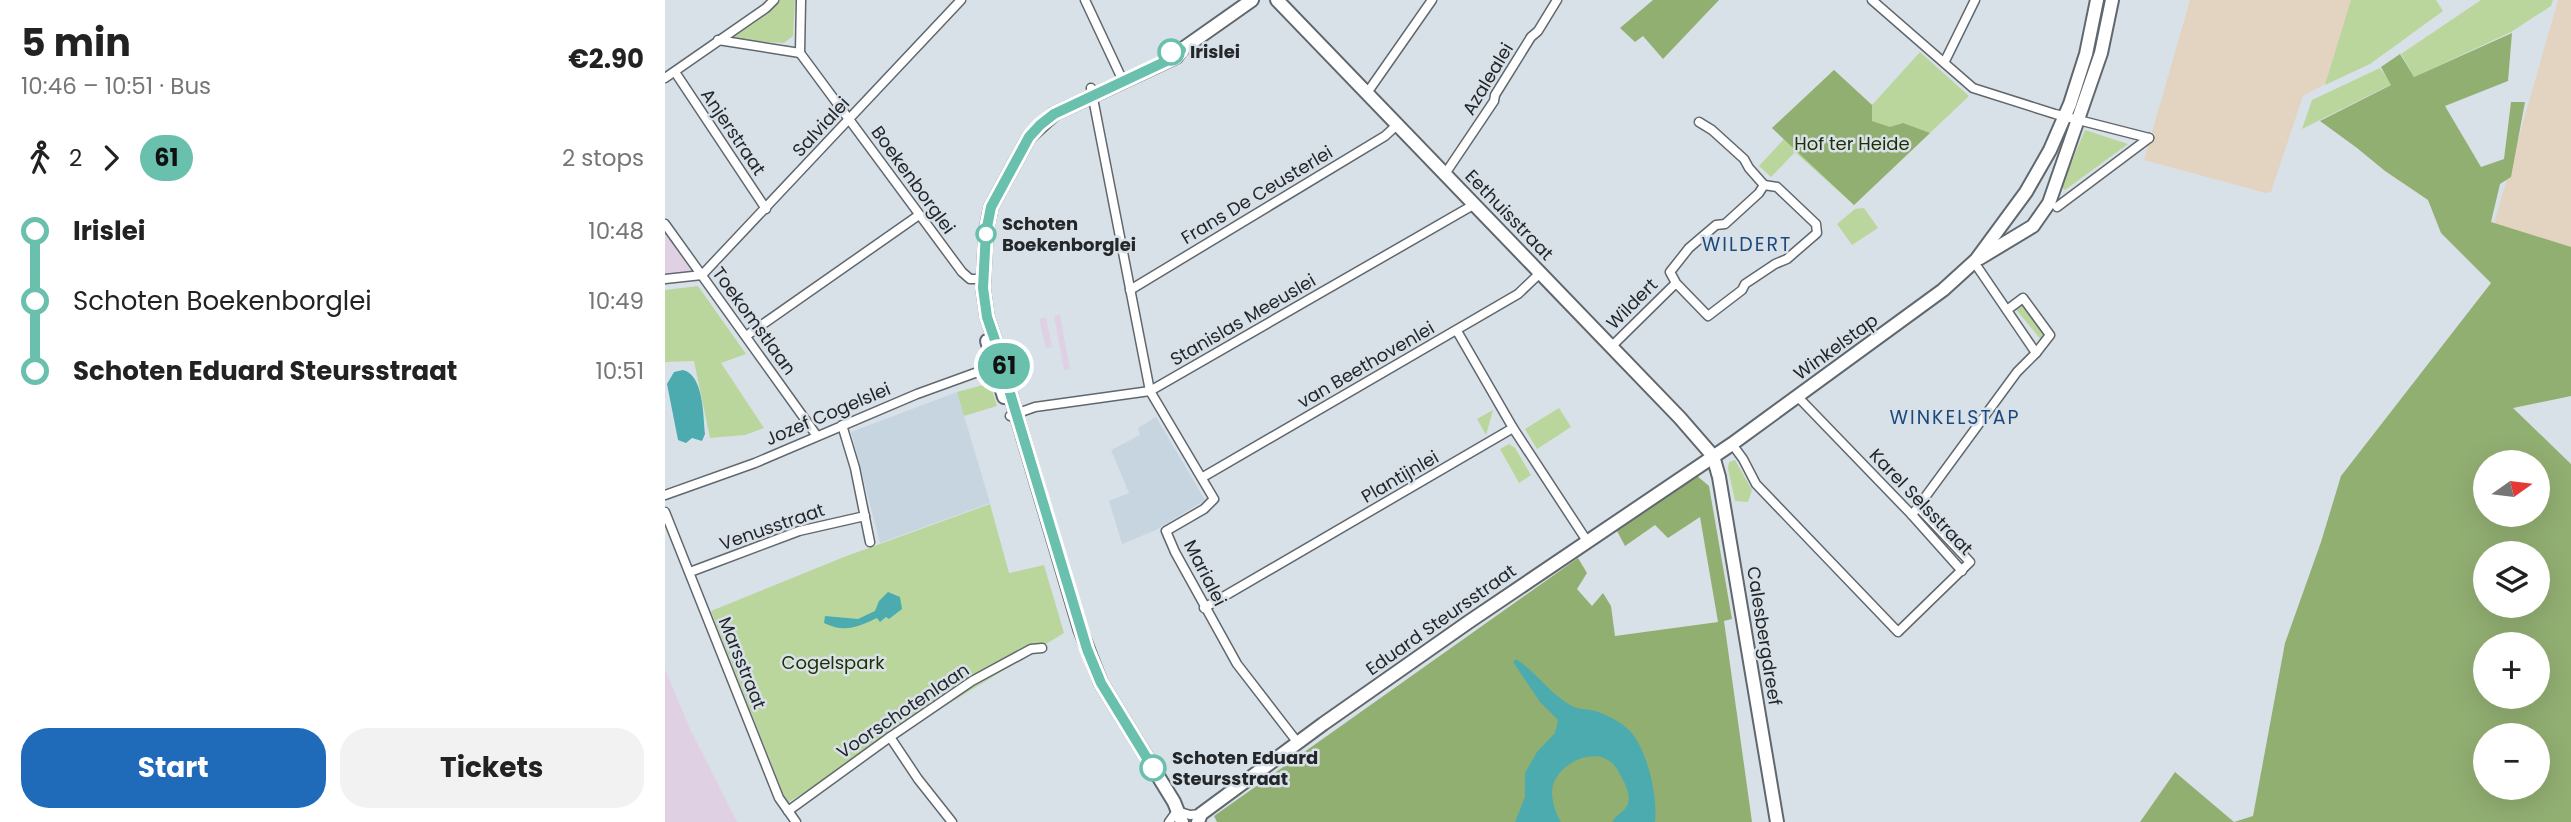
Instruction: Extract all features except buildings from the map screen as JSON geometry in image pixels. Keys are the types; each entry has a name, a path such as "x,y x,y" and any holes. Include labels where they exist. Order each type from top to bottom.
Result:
{"street":[{"path":"665,78 774,0"},
{"path":"718,40 800,53 801,0"},
{"name":"Salvialei","path":"702,275 961,0"},
{"path":"1085,0 1121,78"},
{"path":"1179,816 1174,802 1113,710 1101,698 1077,641 999,364 979,314 979,230 985,206 1029,127 1045,112 1175,57 1252,0"},
{"name":"Eethuisstraat","path":"1277,0 1680,418 1713,456"},
{"path":"1367,93 1432,0"},
{"name":"Azalealei","path":"1445,174 1557,0"},
{"path":"1872,0 1973,88 2064,117 2149,138 2057,207"},
{"path":"1945,61 1975,0"},
{"name":"Winkelstap","path":"1975,261 2026,192 2050,149 2086,54 2097,0"},
{"name":"Winkelstap","path":"1713,456 1943,290 1975,261 2033,226 2042,216 2101,53 2112,0"},
{"name":"Boekenborglei","path":"800,53 961,272 970,279 980,279"},
{"name":"Anjerstraat","path":"675,72 766,209"},
{"path":"1092,92 1150,391"},
{"name":"Wildert","path":"1699,122 1744,159 1764,185 1777,187 1816,224 1817,233 1787,259 1745,284 1742,290 1708,316 1676,283 1670,272 1689,248 1716,225 1725,224 1759,193 1764,185"},
{"name":"Frans De Ceusterlei","path":"1130,290 1385,136 1398,124"},
{"name":"Stanislas Meeuslei","path":"1013,415 1035,407 1150,391 1475,204"},
{"path":"746,336 919,215"},
{"name":"Toekomstlaan","path":"665,223 817,436"},
{"path":"1975,261 2036,353"},
{"name":"van Beethovenlei","path":"1203,477 1457,331 1518,294 1540,273"},
{"path":"665,279 702,275"},
{"name":"Wildert","path":"1611,347 1676,283"},
{"path":"1912,515 2017,372 2050,335 2023,298 2007,310"},
{"path":"1457,331 1513,428 1587,541"},
{"name":"Jozef Cogelslei","path":"665,495 755,463 842,425 999,364"},
{"name":"Marialei","path":"1150,391 1214,499 1204,509 1167,531 1175,552 1237,664 1298,743"},
{"name":"Karel Selsstraat","path":"1798,397 1962,571 1970,562 1918,507"},
{"path":"842,425 855,468 870,542"},
{"name":"Plantijnlei","path":"1204,608 1513,428"},
{"path":"1732,444 1756,484 1898,632 1962,571"},
{"name":"Eduard Steursstraat","path":"1200,818 1298,743 1713,456"},
{"name":"Calesbergdreef","path":"1713,456 1729,529 1777,822"},
{"name":"Marsstraat","path":"665,512 779,798 796,822"},
{"name":"Venusstraat","path":"690,572 799,531 865,516"},
{"name":"Voorschotenlaan","path":"788,811 972,681 1031,649 1042,648"},
{"path":"890,737 918,779 952,822"},
{"path":"1169,822 1179,816 1200,818"}],"shaded area":[{"path":"2190,0 2355,0 2331,81 2303,96 2271,192 2266,193 2144,160"},
{"path":"2558,0 2571,0 2571,251 2493,227"},
{"path":"665,232 698,279 665,285"},
{"path":"1060,315 1070,369 1064,370 1054,316"},
{"path":"1046,317 1052,347 1046,348 1039,319"},
{"path":"957,392 990,503 880,543 851,432"},
{"path":"1156,417 1205,500 1156,530 1122,544 1109,501 1129,493 1111,450 1140,435 1138,428"},
{"path":"665,669 690,729 737,822 665,822"}],"green space":[{"path":"776,0 795,0 793,36 784,43 733,40 728,34"},
{"path":"1653,0 1719,0 1663,59 1643,36 1635,42 1620,28"},
{"path":"2351,0 2436,0 2443,11 2370,64 2325,85"},
{"path":"2481,0 2553,0 2551,6 2511,32 2414,77 2401,54"},
{"path":"2512,33 2508,81 2445,106 2481,167 2504,159 2511,102 2525,102 2511,177 2500,184 2491,222 2571,247 2571,396 2513,408 2571,464 2571,822 2234,822 2253,816 2285,643 2341,476 2491,283 2441,233 2428,200 2320,121 2391,85 2381,67 2400,54 2414,77"},
{"name":"Hof ter Heide","path":"1920,52 1969,96 1854,205 1795,152 1771,177 1759,166 1784,139 1772,128 1834,70 1872,105"},
{"path":"2380,68 2392,84 2302,129 2312,100"},
{"name":"Hof ter Heide","path":"1834,70 1872,105 1872,121 1890,127 1903,123 1930,133 1854,205 1772,128"},
{"path":"2085,130 2128,144 2065,190 2061,187"},
{"path":"1864,208 1878,228 1852,245 1837,224 1855,209"},
{"path":"698,286 746,354 721,363 764,428 745,435 710,438 694,361 665,362 665,290"},
{"path":"2021,301 2047,334 2042,341 2014,307"},
{"path":"990,383 997,406 964,416 957,392"},
{"path":"1559,408 1571,427 1537,449 1525,429"},
{"path":"1493,410 1486,435 1477,419"},
{"path":"1509,444 1515,448 1531,475 1519,483 1500,449"},
{"path":"1735,460 1752,490 1748,502 1735,501 1728,469 1729,462"},
{"path":"1696,475 1709,486 1732,619 1724,621 1752,822 1217,822 1214,816 1578,558 1587,573 1577,589 1592,606 1603,593 1611,606 1615,636 1718,622 1700,517 1668,538 1655,525 1625,546 1617,531"},
{"name":"Cogelspark","path":"990,504 1009,573 1044,565 1064,633 787,803 711,611 844,557"},
{"path":"2175,772 2234,822 2140,822"}],"water":[{"path":"683,370 690,373 699,388 705,434 702,441 692,438 686,443 678,440 667,384 674,372"},
{"path":"888,592 900,597 902,609 889,619 886,617 880,622 877,618 845,628 824,623 825,616 858,619 875,611 879,601"},
{"path":"1516,659 1570,705 1601,713 1629,730 1641,748 1650,773 1655,799 1655,822 1612,822 1627,806 1628,793 1613,764 1595,756 1577,760 1556,777 1552,790 1553,799 1561,822 1515,822 1525,797 1525,773 1537,752 1555,733 1558,720 1540,702 1513,662"}],"bus line":[{"name":"61","path":"1153,768 1101,683 1080,629 1010,393 1008,378 987,317 983,279 986,232 991,207 1029,137 1054,114 1175,57 1181,50 1171,52"}],"place":[{"name":"Irislei","path":"1171,52"},
{"name":"Schoten Boekenborglei","path":"986,234"},
{"name":"Schoten Eduard Steursstraat","path":"1153,768"}],"district":[{"name":"WILDERT","path":"1747,244"},
{"name":"WINKELSTAP","path":"1955,417"}]}
